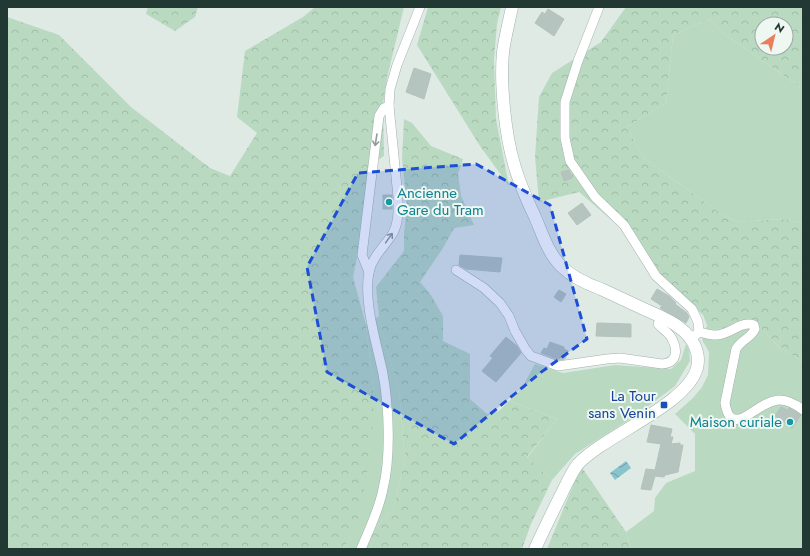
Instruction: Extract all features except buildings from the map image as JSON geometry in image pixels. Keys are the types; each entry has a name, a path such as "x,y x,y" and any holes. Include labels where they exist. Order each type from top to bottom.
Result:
{"main road":[{"path":"512,7 504,43 503,62 504,94 510,147 520,182 546,242 556,260 570,273 588,284 661,317 681,329 695,335 698,356 697,367 693,378 682,390 645,419 596,450 575,468 534,549"}],"street":[{"path":"361,549 378,506 387,469 388,424 383,375 368,301 369,272 396,225 398,212 395,154 389,106 390,89 397,64 420,7"},
{"path":"599,7 578,61 565,102 565,138 570,161 594,197 624,226 656,276 692,309 698,322 695,335 715,336 744,324 754,324 755,329 753,334 741,342 736,349 725,403 726,411 729,417 738,420 777,400 793,402 803,410"},
{"path":"369,272 362,255 372,170 379,116 384,108 389,106"},
{"path":"456,270 484,288 500,303 509,316 519,337 531,356 558,366 620,358 668,364 673,361 676,351 675,344 671,337 658,324 661,317"}],"highlighted area":[{"path":"476,164 550,205 587,339 540,373 454,444 327,372 307,267 358,173"}],"green space":[{"path":"148,7 198,7 195,17 175,31 146,14"},
{"path":"315,7 404,7 387,78 383,104 384,156 369,166 360,243 353,277 366,325 374,394 372,445 357,526 343,549 7,549 7,17 59,35 131,107 210,168 230,176 257,133 237,117 245,51 303,17"},
{"path":"428,7 501,7 497,24 494,60 496,119 509,186 480,146 417,45"},
{"path":"626,7 803,7 803,87 800,87 756,56 794,56 794,16 754,16 754,55 723,33 709,19 673,35 666,103 626,127 645,159 720,213 737,222 782,219 803,223 803,362 779,347 752,319 742,319 723,328 712,330 707,325 703,315 670,285 658,283 622,229 579,192 539,202 535,157 539,97 552,73 601,42"},
{"path":"709,19 723,33 754,56 800,87 803,87 803,223 782,219 737,222 720,213 645,159 626,127 666,103 673,35"},
{"path":"404,119 412,123 431,146 463,159 458,174 461,196 474,225 454,228 443,248 420,282 431,295 443,316 443,341 470,354 470,399 487,414 499,411 509,401 557,419 527,457 552,480 531,524 522,549 364,549 375,528 393,510 405,459 399,390 379,316 376,287 404,251 407,205 402,159"},
{"path":"379,316 399,390 405,459 393,510 375,528 364,549 343,549 357,525 374,394 366,325"},
{"path":"742,319 752,319 779,347 803,362 803,549 631,549 626,532 654,511 655,498 666,483 695,471 695,434 675,414 693,398 702,387 708,375 709,352 702,340 707,325 712,330 723,328"},
{"path":"686,344 689,350 690,361 675,386 638,414 575,454 552,480 527,458 557,419 509,401 522,388 535,364 563,373 615,365 671,369 681,360"},
{"path":"581,466 626,532 631,549 547,549"}],"water":[{"path":"626,461 631,468 615,480 610,473"}],"place":[{"name":"Ancienne Gare du Tram","path":"389,202"},
{"name":"La Tour sans Venin","path":"664,405"},
{"name":"Maison curiale","path":"790,422"}]}
